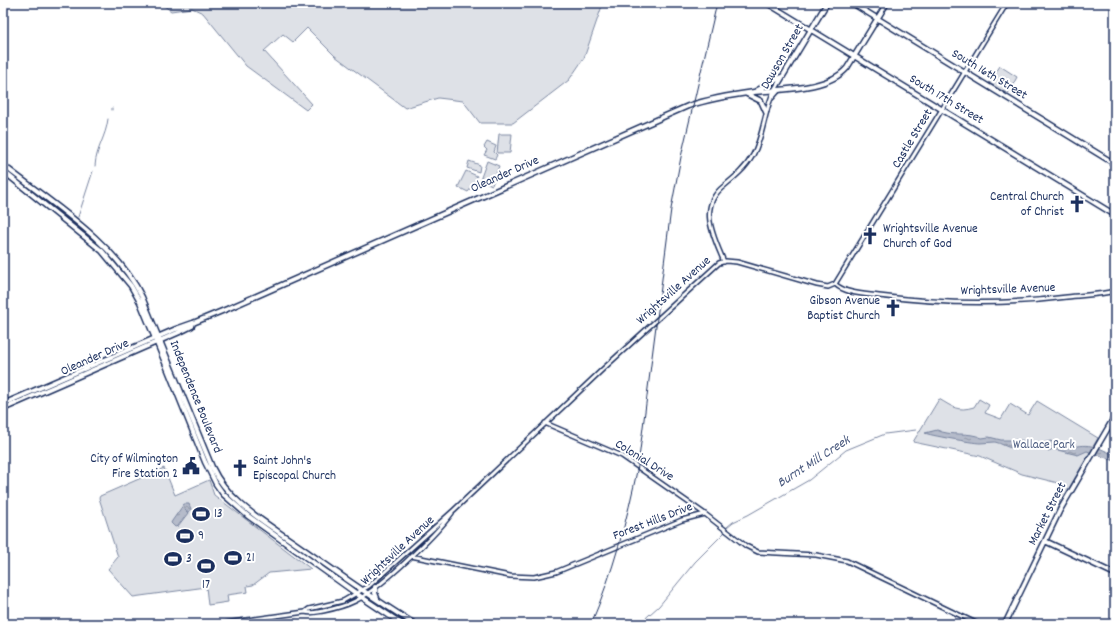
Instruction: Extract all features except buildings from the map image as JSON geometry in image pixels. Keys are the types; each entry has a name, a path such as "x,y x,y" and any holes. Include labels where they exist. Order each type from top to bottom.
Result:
{"main road":[{"name":"South 17th Street","path":"767,3 1115,214"},
{"name":"Dawson Street","path":"776,91 784,73 826,3"},
{"name":"South 16th Street","path":"852,3 1115,164"},
{"path":"854,56 887,3"},
{"name":"Oleander Drive","path":"3,404 192,326 193,323 682,108 708,100 822,83 835,78 847,68 854,56"},
{"path":"784,73 783,84 791,88"},
{"path":"754,92 772,83 784,73"},
{"path":"747,94 761,101 766,112"},
{"name":"Independence Boulevard","path":"3,165 95,238 114,255 135,283 212,467 224,488 247,509 362,591 416,624"},
{"name":"Independence Boulevard","path":"3,171 102,251 121,272 138,299 158,339 205,462 216,484 224,494 248,516 361,598 402,624"},
{"path":"71,225 75,225 95,238"},
{"name":"Oleander Drive","path":"3,409 158,339"},
{"name":"Market Street","path":"1005,624 1045,541 1074,486 1115,416"},
{"path":"1045,541 1115,574"},
{"path":"375,587 375,595 382,603"}],"street":[{"name":"Castle Street","path":"835,284 1007,3"},
{"name":"Dawson Street","path":"724,262 710,228 709,210 718,191 738,174 753,155 760,138 770,100 776,91"},
{"name":"Wrightsville Avenue","path":"305,612 308,609 343,601 362,591 454,510 708,271 724,262 742,263 817,285 828,286 835,284 846,290 922,301 965,303 1020,302 1076,297 1115,291"},
{"name":"Colonial Drive","path":"546,424 622,456 705,514"},
{"name":"Wrightsville Avenue","path":"218,624 305,612 309,613 333,608 361,598 411,556 454,510"},
{"name":"Forest Hills Drive","path":"411,556 510,576 534,577 556,572 682,520 705,514 746,546 758,552 816,554 847,561 978,624"},
{"path":"1113,624 1115,619"}],"green space":[{"path":"160,3 603,3 584,58 569,80 513,123 480,123 463,101 438,98 405,108 335,56 307,28 293,42 283,34 264,51 312,104 306,110 246,66 203,13 192,8 171,11"},
{"path":"1000,66 1017,77 1008,94 989,83"},
{"path":"499,134 512,134 510,153 497,153"},
{"path":"487,142 496,146 494,152 497,155 495,159 484,155 487,150 484,147"},
{"path":"469,161 480,165 479,172 467,168"},
{"path":"487,161 499,166 492,185 480,180"},
{"path":"466,171 477,176 473,186 468,192 458,187"},
{"name":"Wallace Park","path":"939,399 955,408 963,409 974,407 979,399 989,405 985,413 1001,419 1010,404 1028,415 1037,401 1098,438 1057,509 1066,485 1022,474 980,456 913,442"},
{"path":"164,468 175,495 209,480 214,495 311,569 269,573 253,585 247,586 248,592 227,595 228,602 208,605 206,587 133,597 108,569 118,557 99,498 100,496"}],"water":[{"path":"937,430 948,433 971,435 982,438 989,437 1001,440 1018,440 1042,443 1051,441 1056,445 1066,447 1086,445 1100,448 1115,455 1115,461 1087,451 1078,455 1053,449 1048,451 1040,447 1031,446 1011,448 995,442 976,443 925,433"},
{"path":"184,504 189,504 191,509 189,512 185,510 188,513 178,526 175,527 171,523"}],"waterway":[{"path":"95,166 97,154 108,119"},
{"path":"78,217 93,171"},
{"name":"Burnt Mill Creek","path":"727,527 733,522 809,480 846,450 885,434 916,430"},
{"name":"Burnt Mill Creek","path":"639,624 659,606 695,562 725,532"}],"railway":[{"path":"591,624 619,546 638,466 671,209 681,157 717,3"}],"place":[{"name":"Central Church of Christ","path":"1077,204"},
{"name":"Wrightsville Avenue Church of God","path":"870,236"},
{"name":"Gibson Avenue Baptist Church","path":"893,308"},
{"name":"City of Wilmington Fire Station 2","path":"191,466"},
{"name":"Saint John's Episcopal Church","path":"240,468"},
{"name":"13","path":"201,514"},
{"name":"9","path":"185,536"},
{"name":"21","path":"233,558"},
{"name":"3","path":"173,559"},
{"name":"17","path":"206,566"}]}
